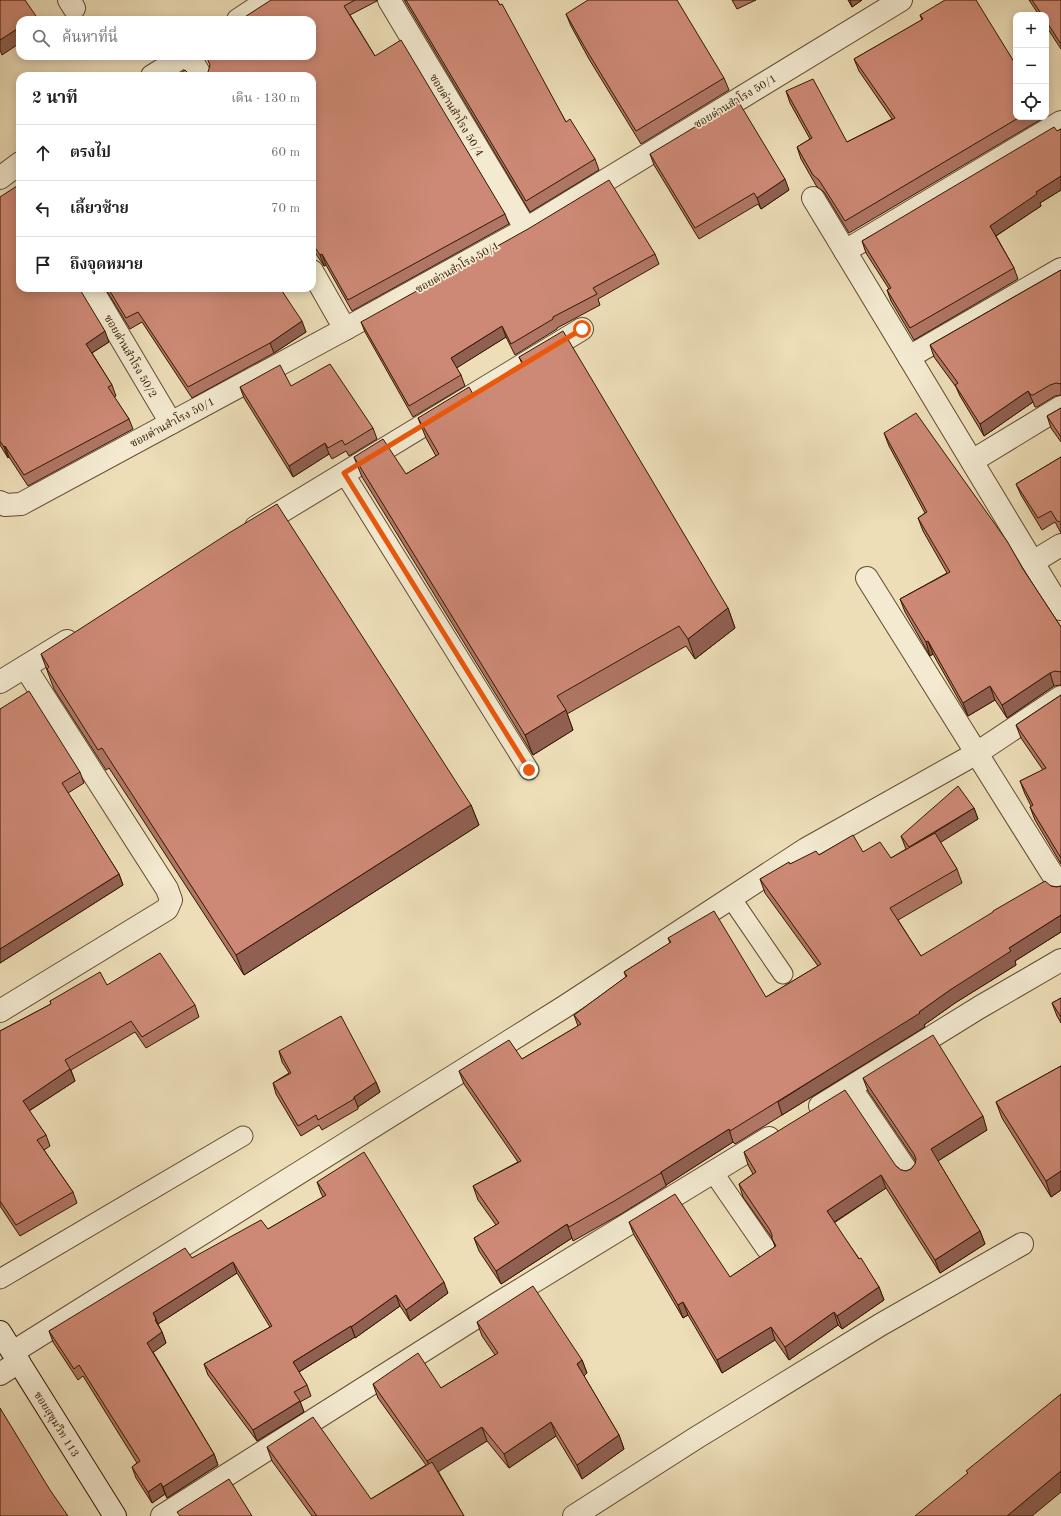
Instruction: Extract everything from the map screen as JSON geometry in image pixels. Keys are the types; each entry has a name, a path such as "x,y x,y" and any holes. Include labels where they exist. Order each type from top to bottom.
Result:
{"street":[{"path":"244,16 268,0"},
{"name":"ซอยด่านสำโรง 50/4","path":"389,0 526,229"},
{"name":"ซอยด่านสำโรง 50/1","path":"0,502 5,505 21,504 345,329 526,229 901,0"},
{"path":"158,72 178,60"},
{"path":"191,60 199,72"},
{"path":"845,251 1061,122"},
{"path":"0,178 16,168"},
{"path":"813,198 1061,609"},
{"path":"909,358 1061,269"},
{"path":"316,278 345,329"},
{"name":"ซอยด่านสำโรง 50/2","path":"93,292 171,423"},
{"path":"242,535 582,329"},
{"path":"972,461 1061,407"},
{"path":"1033,562 1061,545"},
{"path":"867,578 1061,888"},
{"path":"0,682 86,630"},
{"path":"0,1011 167,909 171,900 167,889 25,667"},
{"path":"0,1374 16,1357 564,1007 806,849 977,753 1061,698"},
{"path":"162,1516 497,1304 980,1007 1061,960"},
{"path":"574,1516 696,1438 860,1337 1022,1244"},
{"name":"ซอยสุขุมวิท 113","path":"0,1332 115,1516"}],"lane":[{"path":"344,473 529,770"},
{"path":"731,898 783,974"},
{"path":"852,1087 910,1173"},
{"path":"0,1279 243,1136"},
{"path":"713,1172 766,1249"}],"building":[{"path":"0,0 25,0 36,16 16,16 16,30 0,40"},
{"path":"271,0 355,0 344,6 375,56 401,40 505,214 348,300 322,254 320,255 316,249 316,72 208,72 210,65 208,60 316,60 316,16 246,16"},
{"path":"406,0 497,0 500,5 502,4 566,122 570,119 595,159 526,201"},
{"path":"588,0 677,0 724,78 636,131 566,14"},
{"path":"945,0 976,0 1013,60 1013,120 1015,120 845,221 819,180 813,175 797,147 812,138 786,91 813,79 847,142 895,118 854,59 923,19 920,15"},
{"path":"1032,0 1061,0 1061,44 1049,26 1049,12 1040,12"},
{"path":"738,101 785,179 757,198 754,193 695,228 650,154"},
{"path":"1054,127 1057,131 1061,129 1061,176 1036,192 1037,194 990,226 1014,268 910,328 887,290 891,288 862,241"},
{"path":"609,180 655,254 593,288 597,294 553,317 553,319 511,344 502,326 451,358 461,375 409,406 361,322 528,229"},
{"path":"16,187 16,292 81,292 105,331 86,344 112,385 108,387 129,419 24,475 5,446 4,447 0,441 0,197"},
{"path":"1061,270 1061,384 1056,383 1050,385 1033,395 1031,395 1028,391 980,424 955,385 958,383 930,345"},
{"path":"110,292 283,292 302,321 270,343 188,387 138,312 126,318"},
{"path":"563,331 728,608 688,639 679,626 557,696 566,710 525,735 354,457 383,439 406,474 439,454 418,418 469,387 474,396 524,365 519,357"},
{"path":"330,364 373,428 345,445 342,440 328,448 325,443 289,466 240,387 280,365 291,386"},
{"path":"1061,408 1061,437 1047,416"},
{"path":"916,413 1007,541 1023,569 1061,627 1061,672 1055,671 1050,673 1002,705 990,686 963,703 928,641 926,642 900,599 950,572 918,518 927,512 884,433"},
{"path":"1061,457 1061,522 1057,521 1051,511 1038,518 1016,484"},
{"path":"277,504 471,805 236,955 102,748 98,750 47,669 49,667 41,654 229,533"},
{"path":"29,691 80,772 62,783 119,874 0,949 0,709"},
{"path":"1061,695 1061,858 1030,807 1033,805 1020,781 1046,768 1016,725"},
{"path":"958,786 974,808 909,847 901,836"},
{"path":"935,833 957,869 890,908 921,956 993,911 1045,881 1051,886 1061,886 1061,915 1009,948 1011,951 950,990 919,1012 920,1013 730,1131 729,1129 616,1200 569,1227 567,1224 496,1271 474,1238 499,1223 473,1186 521,1161 459,1071 509,1040 522,1059 581,1024 574,1015 627,976 624,972 671,942 668,938 714,911 766,997 821,964 760,879 789,862 790,864 816,851 819,855 853,835 863,852 880,842 891,858"},
{"path":"160,953 195,1005 142,1037 131,1021 65,1060 70,1069 23,1101 46,1135 37,1140 73,1192 16,1225 0,1201 0,1031 51,1004 50,1001 100,972 107,985"},
{"path":"1061,998 1061,1017 1052,1003"},
{"path":"341,1016 376,1082 354,1097 354,1099 318,1120 316,1115 298,1126 273,1083 291,1073 279,1051"},
{"path":"933,1035 983,1116 931,1149 980,1231 935,1260 881,1175 827,1211 859,1259 861,1258 879,1287 837,1316 834,1312 785,1347 771,1327 717,1360 683,1302 678,1305 629,1222 675,1194 730,1277 776,1246 772,1239 770,1230 739,1184 756,1172 744,1152 845,1090 896,1166 901,1170 906,1171 911,1169 915,1164 916,1159 914,1154 863,1078"},
{"path":"1061,1066 1061,1171 1046,1181 996,1102"},
{"path":"364,1152 444,1282 406,1310 396,1295 351,1327 293,1362 307,1385 294,1392 300,1401 253,1430 204,1364 272,1326 233,1262 153,1313 162,1332 147,1343 214,1454 163,1487 161,1483 148,1492 132,1467 140,1461 79,1365 74,1369 49,1331 185,1248 192,1258 261,1220 268,1229 326,1195 317,1182"},
{"path":"533,1286 582,1360 577,1364 619,1435 577,1465 551,1422 504,1454 482,1427 427,1461 373,1384 418,1353 441,1388 498,1353 477,1322"},
{"path":"1061,1394 1061,1471 1007,1516 915,1516 968,1473 966,1471"},
{"path":"0,1408 50,1490 68,1516 0,1516"},
{"path":"313,1417 371,1499 432,1462 464,1516 317,1516 267,1447"},
{"path":"229,1479 252,1516 180,1516 177,1512"}],"route":[{"path":"529,770 344,473 582,329"}]}
